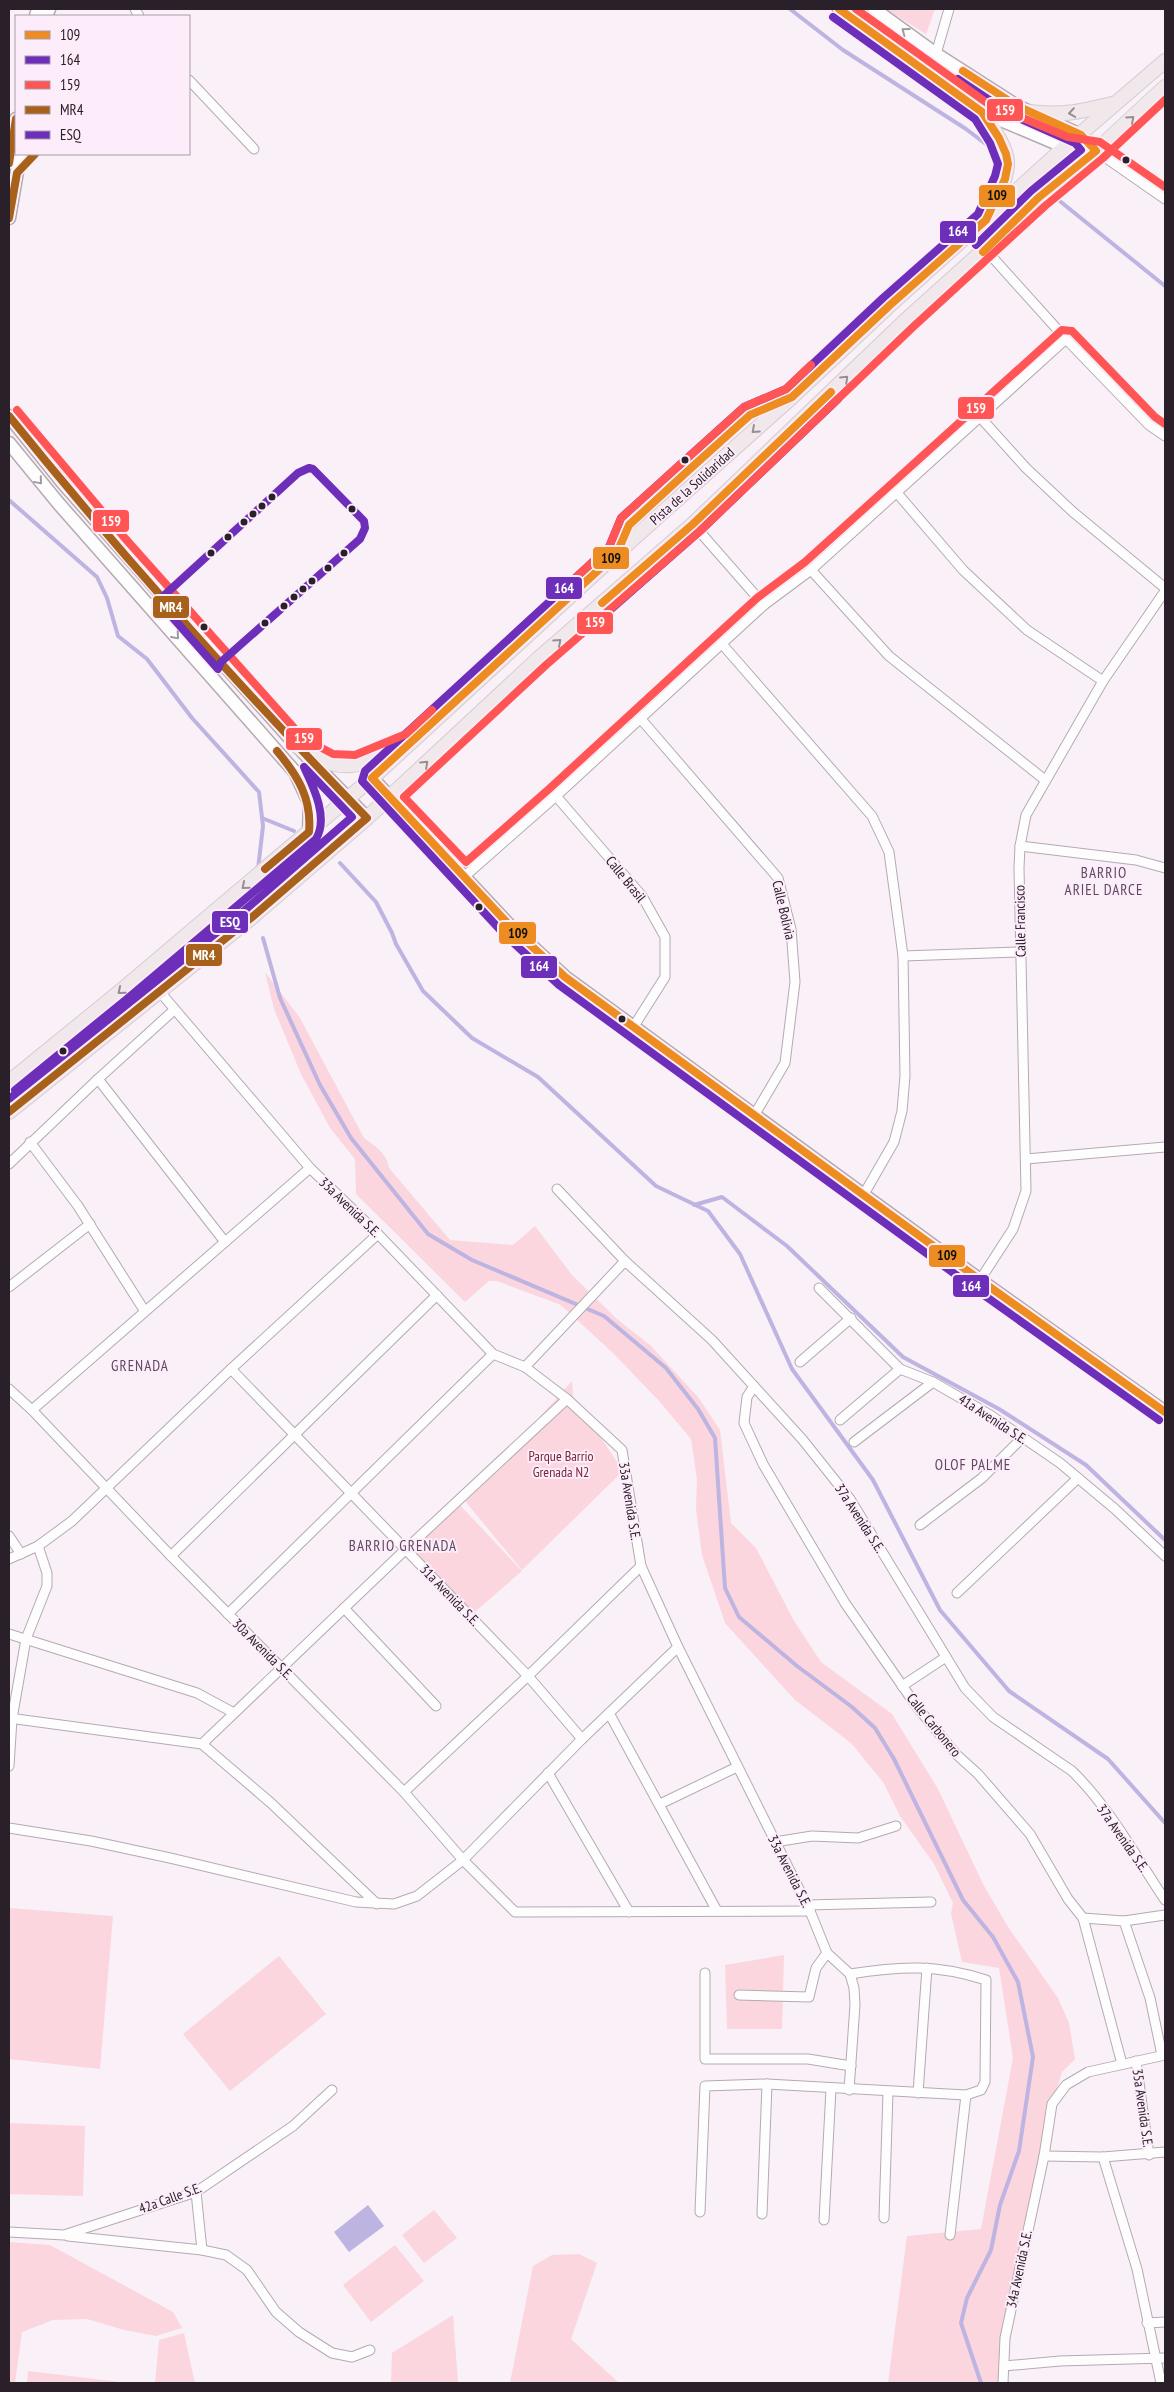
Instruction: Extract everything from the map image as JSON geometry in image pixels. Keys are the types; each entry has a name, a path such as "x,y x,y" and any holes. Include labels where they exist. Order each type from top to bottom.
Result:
{"main road":[{"path":"839,9 926,74 982,112 1065,147 1096,150"},
{"path":"874,9 936,54 1028,112 1081,135 1096,150"},
{"name":"Pista de la Solidaridad","path":"9,1082 143,972 372,778 610,559 1065,147 1165,61"},
{"name":"Pista de la Solidaridad","path":"9,1112 160,992 367,818 539,658 693,524 906,320 1038,198 1096,150 1165,87"},
{"path":"1028,112 1057,115 1076,113 1116,103"},
{"path":"982,112 999,138 1008,164 1005,179 986,220"},
{"path":"9,163 15,125"},
{"path":"9,218 20,155"},
{"path":"9,416 27,440 115,543 297,746 367,818"},
{"path":"9,428 27,440"},
{"path":"9,443 59,504 295,772 310,804 309,832"},
{"path":"297,746 323,761 348,766 373,760 412,742"},
{"path":"372,778 511,926 565,977 980,1280 1165,1412"}],"street":[{"path":"926,74 936,54 949,9"},
{"path":"190,81 254,149"},
{"path":"1096,150 1165,199"},
{"path":"985,249 1066,339 1149,425 1165,436"},
{"path":"465,876 556,796 764,605 811,570 898,493 1066,339"},
{"path":"980,418 1026,468 1073,512 1165,589"},
{"path":"898,493 963,570 1027,630 1103,681"},
{"path":"693,524 764,605"},
{"path":"811,570 889,656 1045,780"},
{"name":"Calle Francisco","path":"980,1280 1013,1229 1026,1191 1020,846 1026,815 1103,681 1165,589"},
{"path":"722,644 872,816 889,852 903,956 905,1076 902,1111 894,1142 864,1194"},
{"name":"Calle Bolivia","path":"640,718 778,878 791,929 795,982 784,1063 755,1114"},
{"name":"Calle Brasil","path":"556,796 642,896 665,937 665,977 634,1026"},
{"path":"1020,846 1136,860 1165,868"},
{"path":"903,956 1021,952"},
{"name":"33a Avenida S.E.","path":"143,972 310,1168 378,1234 493,1354 525,1367 568,1399 622,1450 641,1566 678,1647 809,1908 827,1953 850,1974"},
{"path":"9,1164 30,1142 174,1010"},
{"path":"98,1079 225,1242"},
{"path":"30,1142 90,1224 144,1310"},
{"path":"1026,1159 1165,1147"},
{"path":"32,1410 144,1310 310,1168"},
{"name":"37a Avenida S.E.","path":"557,1189 625,1261 712,1340 802,1439 850,1498 965,1688 993,1717 1072,1771 1083,1782 1113,1821 1165,1900"},
{"path":"9,1287 90,1224"},
{"path":"9,1559 38,1546 72,1521 231,1369 378,1234"},
{"path":"525,1367 625,1261"},
{"name":"41a Avenida S.E.","path":"820,1288 900,1370 933,1382 990,1415 1023,1437 1078,1478 1165,1556"},
{"path":"171,1556 437,1296"},
{"path":"800,1362 851,1318"},
{"path":"228,1614 493,1354"},
{"name":"31a Avenida S.E.","path":"231,1369 296,1434 528,1676 582,1739"},
{"path":"840,1420 900,1370"},
{"path":"854,1442 933,1382"},
{"name":"Calle Carbonero","path":"754,1386 747,1397 744,1423 762,1464 845,1604 902,1686 956,1754 978,1774 1030,1834 1068,1899 1083,1918 1122,2064"},
{"name":"30a Avenida S.E.","path":"9,1389 32,1410 171,1556 404,1792 463,1860 515,1912 629,1912"},
{"path":"202,1744 406,1548 568,1399"},
{"path":"920,1525 982,1478 1023,1437"},
{"path":"957,1593 1078,1478"},
{"path":"9,1536 21,1554"},
{"path":"9,1766 10,1719 26,1639 47,1586 48,1573 38,1546"},
{"path":"404,1792 528,1676 641,1566"},
{"path":"344,1608 436,1706"},
{"path":"9,1634 197,1693 234,1713"},
{"path":"9,1828 91,1841 356,1902 394,1904 417,1896 463,1860 582,1739 678,1647"},
{"path":"902,1686 946,1657"},
{"path":"609,1713 717,1911"},
{"path":"10,1719 202,1744 271,1802 377,1904"},
{"path":"660,1804 738,1766"},
{"path":"548,1773 629,1912 809,1908 931,1902"},
{"path":"775,1842 812,1836 858,1838 896,1826"},
{"path":"1083,1918 1124,1921 1165,1915"},
{"path":"1124,1921 1150,1998 1164,2055"},
{"path":"739,1995 809,1997 816,1968 827,1953"},
{"path":"700,2212 704,2086 767,2084 849,2090 966,2095 981,2090 985,2082 986,1980 956,1971 927,1968 891,1967 850,1974 855,2005 849,2090"},
{"path":"918,2093 927,1968"},
{"path":"705,1973 705,2059 808,2059 851,2066"},
{"name":"34a Avenida S.E.","path":"1003,2383 1005,2338 1044,2156 1052,2104 1066,2085 1088,2072 1164,2055"},
{"name":"35a Avenida S.E.","path":"1136,2062 1149,2155"},
{"path":"762,2214 767,2084"},
{"path":"824,2220 831,2089"},
{"name":"42a Calle S.E.","path":"9,2232 64,2235 196,2192 293,2126 332,2090"},
{"path":"884,2218 888,2092"},
{"path":"950,2234 966,2095"},
{"path":"1044,2156 1103,2157 1149,2155 1165,2152"},
{"path":"1103,2157 1137,2269 1154,2359 1161,2383"},
{"path":"196,2192 202,2250"},
{"path":"64,2235 202,2250 226,2255 247,2270 276,2312 299,2332 332,2353 352,2356 370,2350"},
{"path":"1147,2323 1165,2322"},
{"path":"1004,2366 1060,2361 1165,2358"}],"green space":[{"path":"886,9 935,9 926,34"},
{"path":"265,972 300,1018 364,1138 383,1154 389,1168 450,1240 513,1245 535,1226 572,1275 617,1319 651,1346 698,1397 720,1430 731,1523 756,1548 794,1621 821,1662 892,1714 938,1789 983,1884 1008,1927 1058,1998 1069,2023 1075,2059 1062,2072 1050,2111 1005,2338 1003,2383 888,2383 907,2236 981,2229 1013,2058 999,1968 962,1962 951,1913 953,1903 934,1864 900,1816 883,1782 851,1743 795,1700 725,1623 702,1555 696,1509 697,1480 691,1439 660,1402 614,1354 561,1305 497,1281 489,1281 465,1302 356,1194 355,1159 330,1128 301,1074 274,1009"},
{"name":"Parque Barrio Grenada N2","path":"572,1381 573,1396 623,1471 522,1570 465,1501"},
{"path":"457,1502 522,1571 470,1616 406,1549"},
{"path":"9,1908 113,1916 100,2069 9,2059"},
{"path":"784,1955 782,2029 727,2029 725,1965"},
{"path":"279,1956 326,2014 230,2091 183,2034"},
{"path":"9,2123 85,2126 83,2196 9,2194"},
{"path":"434,2210 457,2238 424,2263 402,2235"},
{"path":"9,2242 50,2245 173,2312 182,2328 156,2336 124,2330 87,2319 53,2320 22,2332 15,2383 9,2383"},
{"path":"395,2245 424,2281 371,2322 343,2285"},
{"path":"579,2254 597,2263 571,2339 619,2383 510,2383 533,2266 552,2255"},
{"path":"453,2315 458,2383 391,2383 392,2353"},
{"path":"184,2333 195,2383 155,2383 159,2340"},
{"path":"28,2371 128,2383 27,2383"}],"shaded area":[{"path":"368,2205 384,2226 349,2252 334,2232"}],"waterway":[{"path":"790,9 843,50 966,129 999,154"},
{"path":"1056,198 1165,286"},
{"path":"9,500 97,577 107,598 118,636 147,659 192,718 259,792 263,826 258,869"},
{"path":"262,818 294,831"},
{"path":"340,863 376,902 396,944 423,991 472,1038 538,1077 656,1186 708,1211 740,1254 792,1369 873,1480 940,1610 1009,1691 1108,1759 1165,1823"},
{"path":"263,938 280,998 320,1085 351,1138 428,1234 472,1260 604,1316 666,1368 698,1409 715,1438 725,1588 739,1617 797,1666 852,1707 875,1728 894,1759 963,1900 993,1937 1018,1982 1033,2057 1019,2151 1000,2205 991,2250 967,2298 961,2323 981,2383"},
{"path":"694,1205 722,1197 787,1246 903,1357 999,1409 1086,1465 1165,1540"}],"transit line":[{"name":"109","path":"839,9 982,112 999,138 1008,164 1005,179 986,220 890,305 792,397 750,415 691,468 629,525 617,553 372,778 511,927 565,977 980,1280 1165,1412"},
{"name":"159","path":"856,9 987,103 1068,137 1100,142 1165,187"},
{"name":"164","path":"833,17 975,119 990,143 998,164 995,176 978,214 883,298 786,389 744,407 621,518 609,547 365,771 362,781 504,934 559,985 974,1288 1159,1420"},
{"name":"109","path":"963,71 1017,106 1081,135 1096,151 1038,198 983,252"},
{"name":"164","path":"958,79 1012,115 1075,143 1081,150 1031,191 976,245"},
{"name":"159","path":"1165,100 1103,158 1045,206 913,327 700,531 546,665 404,797 466,862 549,789 757,598 805,562 1062,330 1072,331 1155,417 1165,424"},
{"name":"MR4","path":"9,163 15,125"},
{"name":"MR4","path":"9,218 17,173 34,155"},
{"name":"159","path":"573,580 609,547 621,518 684,461 744,407 786,389 811,365"},
{"name":"109","path":"602,603 693,524 831,392"},
{"name":"164","path":"609,611 700,531 838,399"},
{"name":"159","path":"17,410 123,536 303,738 333,754 355,755 406,734 432,710"},
{"name":"MR4","path":"9,416 51,468 183,621 274,721 367,818 251,918 9,1112"},
{"name":"ESQ","path":"309,468 313,469 364,521 365,528 360,539 221,662 218,669 158,601 298,473 309,468"},
{"name":"MR4","path":"265,869 309,832 306,798 297,779 277,751"},
{"name":"ESQ","path":"9,1099 245,910 352,817 304,767 315,793 320,812 320,831 316,839 128,998 15,1090"}],"district":[{"name":"BARRIO ARIEL DARCE","path":"1104,880"},
{"name":"GRENADA","path":"140,1365"},
{"name":"OLOF PALME","path":"973,1464"},
{"name":"BARRIO GRENADA","path":"403,1545"}]}
